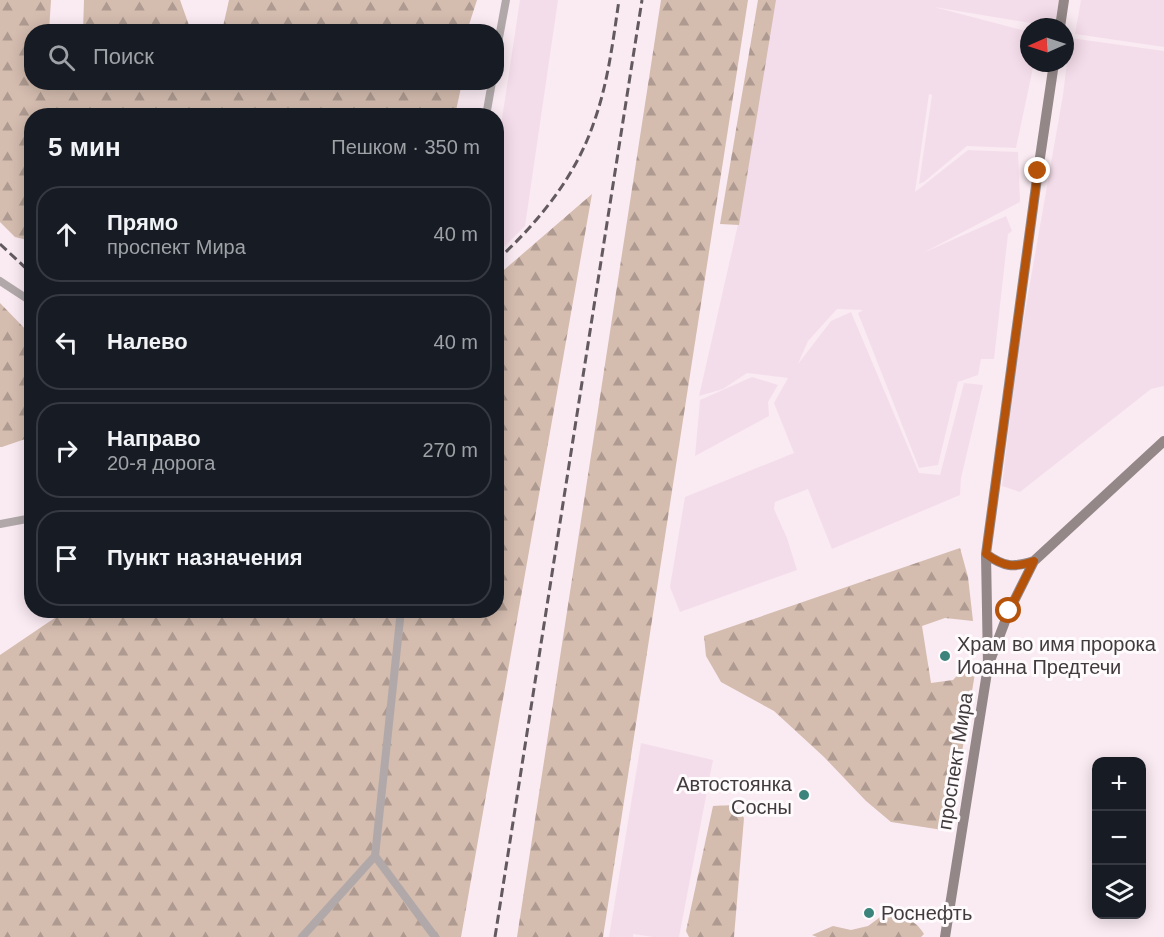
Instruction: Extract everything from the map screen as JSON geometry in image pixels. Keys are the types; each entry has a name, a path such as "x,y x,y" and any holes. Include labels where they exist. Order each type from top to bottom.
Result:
{"main road":[{"path":"1061,18 1064,0"},
{"path":"988,666 986,554 1053,72"},
{"name":"проспект Мира","path":"945,937 988,666 1009,611 1034,561 1164,441"},
{"path":"986,554 998,562 1018,567 1034,561"}],"street":[{"path":"502,24 506,0"},
{"path":"487,108 491,90"},
{"path":"0,280 24,296"},
{"path":"0,524 24,520"},
{"path":"302,937 375,856 400,618"},
{"path":"375,856 435,937"}],"shaded area":[{"path":"520,0 558,0 525,226 504,247 504,108"},
{"path":"774,0 1059,0 1056,18 1020,18 1020,21 934,7 1020,30 1020,72 1032,72 1016,148 967,146 919,184 932,95 929,94 915,192 968,150 1018,152 1020,202 923,253 1006,216 1012,231 1008,234 994,359 981,359 978,375 958,382 938,465 919,468 858,313 863,310 837,309 808,341 798,364 831,321 851,312 919,473 940,475 964,383 983,385 961,478 960,495 832,549 808,489 775,502 774,509 787,538 797,570 680,612 670,587 685,497 794,453 774,403 788,378 747,373 723,389 699,396 742,207"},
{"path":"1081,0 1164,0 1164,47 1075,34"},
{"path":"1074,39 1164,51 1164,386 1151,389 1020,492 1002,486 1016,363 1066,72 1074,72"},
{"path":"752,377 778,385 768,402 769,416 695,456 700,400"},
{"path":"641,743 713,760 679,937 633,934 633,937 609,937"}],"green space":[{"path":"0,0 51,0 49,24 24,24 24,90 460,90 457,108 24,108 24,239 15,237 0,222"},
{"path":"84,0 180,0 189,24 83,24"},
{"path":"229,0 477,0 469,24 224,24"},
{"path":"661,0 748,0 603,937 517,937"},
{"path":"758,0 776,0 739,225 720,224"},
{"path":"592,194 461,937 0,937 0,655 55,618 504,618 504,270"},
{"path":"0,303 24,328 24,439 0,447"},
{"path":"960,548 968,577 973,621 945,618 922,626 931,683 953,680 967,665 976,667 949,831 891,822 866,801 824,757 774,711 721,682 706,656 704,636"},
{"path":"735,805 744,818 734,937 689,937 686,931 713,806"},
{"path":"883,915 901,917 911,921 924,934 921,937 817,937 812,935 833,926 851,930 868,926"}],"railway":[{"path":"504,254 554,198 586,142 599,107 606,77 619,0"},
{"path":"495,937 642,0"},
{"path":"0,244 24,266"}],"place":[{"name":"Храм во имя пророка Иоанна Предтечи","path":"945,656"},
{"name":"Автостоянка Сосны","path":"804,795"},
{"name":"Роснефть","path":"869,913"}],"route":[{"path":"1009,611 1034,561 1018,567 998,562 986,554 1038,171"}]}
